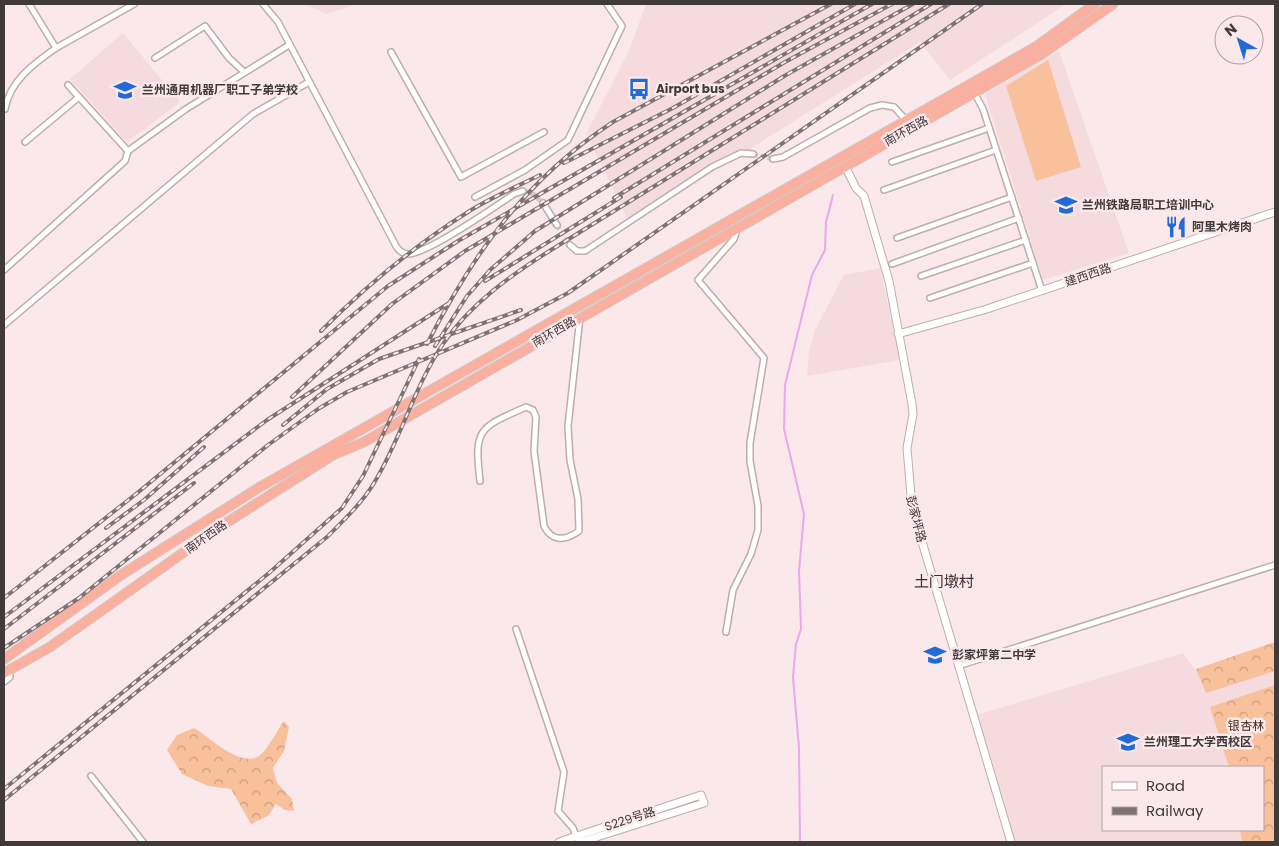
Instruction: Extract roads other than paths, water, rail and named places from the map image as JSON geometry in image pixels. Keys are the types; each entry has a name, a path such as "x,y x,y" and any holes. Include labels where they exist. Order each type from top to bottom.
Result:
{"highway":[{"name":"南环西路","path":"7,671 50,647 218,528 333,455 364,442 845,166 972,89 1037,46 1095,4"},
{"name":"南环西路","path":"4,659 120,575 260,487 906,120 1042,54 1113,4"}],"street":[{"path":"29,4 56,48"},
{"path":"6,110 7,101 18,80 34,63 56,48 134,4"},
{"path":"263,4 278,22 396,246 401,252 409,254 429,247 514,194 523,191"},
{"path":"475,197 525,170 568,140 622,26 607,4"},
{"path":"155,58 205,26 229,58 244,72"},
{"path":"4,270 125,161 128,151 186,109 289,45"},
{"path":"391,52 461,177 544,132"},
{"path":"4,325 253,114 309,82"},
{"path":"68,85 128,151"},
{"path":"972,89 989,128 1042,290"},
{"path":"25,142 79,97"},
{"path":"774,158 782,157 874,107 894,107 906,120"},
{"path":"892,162 989,128"},
{"path":"884,190 996,150"},
{"path":"570,245 577,250 585,251 712,167 741,153 752,154"},
{"name":"彭家坪路","path":"845,166 856,188 864,196 874,223 889,281 913,414 907,448 912,508 1010,842"},
{"path":"897,238 1012,197"},
{"path":"543,203 557,225"},
{"name":"建西西路","path":"898,334 987,309 1275,212"},
{"path":"892,264 1019,218"},
{"path":"726,632 734,590 751,554 758,530 758,506 750,461 750,443 764,358 698,280 734,239 734,228"},
{"path":"921,276 1026,240"},
{"path":"930,298 1033,263"},
{"path":"480,481 476,448 482,431 503,417 526,407 533,410 536,417 534,452 544,526 549,536 555,538 566,539 579,531 578,499 570,460 568,426 580,317"},
{"path":"958,666 1275,566"},
{"path":"516,629 564,772 558,810 573,828 579,840"},
{"path":"4,682 10,677 7,671"},
{"path":"91,776 143,842"},
{"name":"S229号路","path":"559,842 579,840 704,803 701,795 579,840"}],"waterway":[{"path":"800,842 799,748 793,677 796,644 801,629 799,571 804,514 784,429 785,385 812,275 825,250 826,222 833,195"}],"tunnel":[{"path":"753,154 773,159"},
{"path":"523,191 533,194 543,203"},
{"path":"557,225 570,245"}],"railway":[{"path":"427,344 464,279 505,220 528,193 582,144 613,122 831,4"},
{"path":"564,163 673,108 855,4"},
{"path":"4,598 136,494 388,286 458,241 872,4"},
{"path":"292,397 392,304 465,251 785,62 892,4"},
{"path":"435,346 467,296 490,270 535,231 786,75 913,4"},
{"path":"614,198 931,4"},
{"path":"4,800 327,537 346,518 369,490 384,466 424,378 443,344 478,303 492,291 551,250 949,4"},
{"path":"4,648 79,598 268,445 318,409 347,392 517,320 568,293 982,4"},
{"path":"321,331 355,298 448,225 494,197 540,175"},
{"path":"485,281 621,197"},
{"path":"4,617 267,420 449,303"},
{"path":"283,425 327,389 379,359 521,310"},
{"path":"4,789 269,573 342,508 363,476 419,359"},
{"path":"106,528 144,500 204,447"},
{"path":"4,629 194,483"}],"place":[{"name":"Airport bus","path":"639,89"},
{"name":"兰州通用机器厂职工子弟学校","path":"125,90"},
{"name":"兰州铁路局职工培训中心","path":"1066,205"},
{"name":"阿里木烤肉","path":"1176,227"},
{"name":"彭家坪第二中学","path":"935,655"},
{"name":"兰州理工大学西校区","path":"1128,742"}],"district":[{"name":"土门墩村","path":"944,582"}],"park label":[{"name":"银杏林","path":"1246,726"}]}
